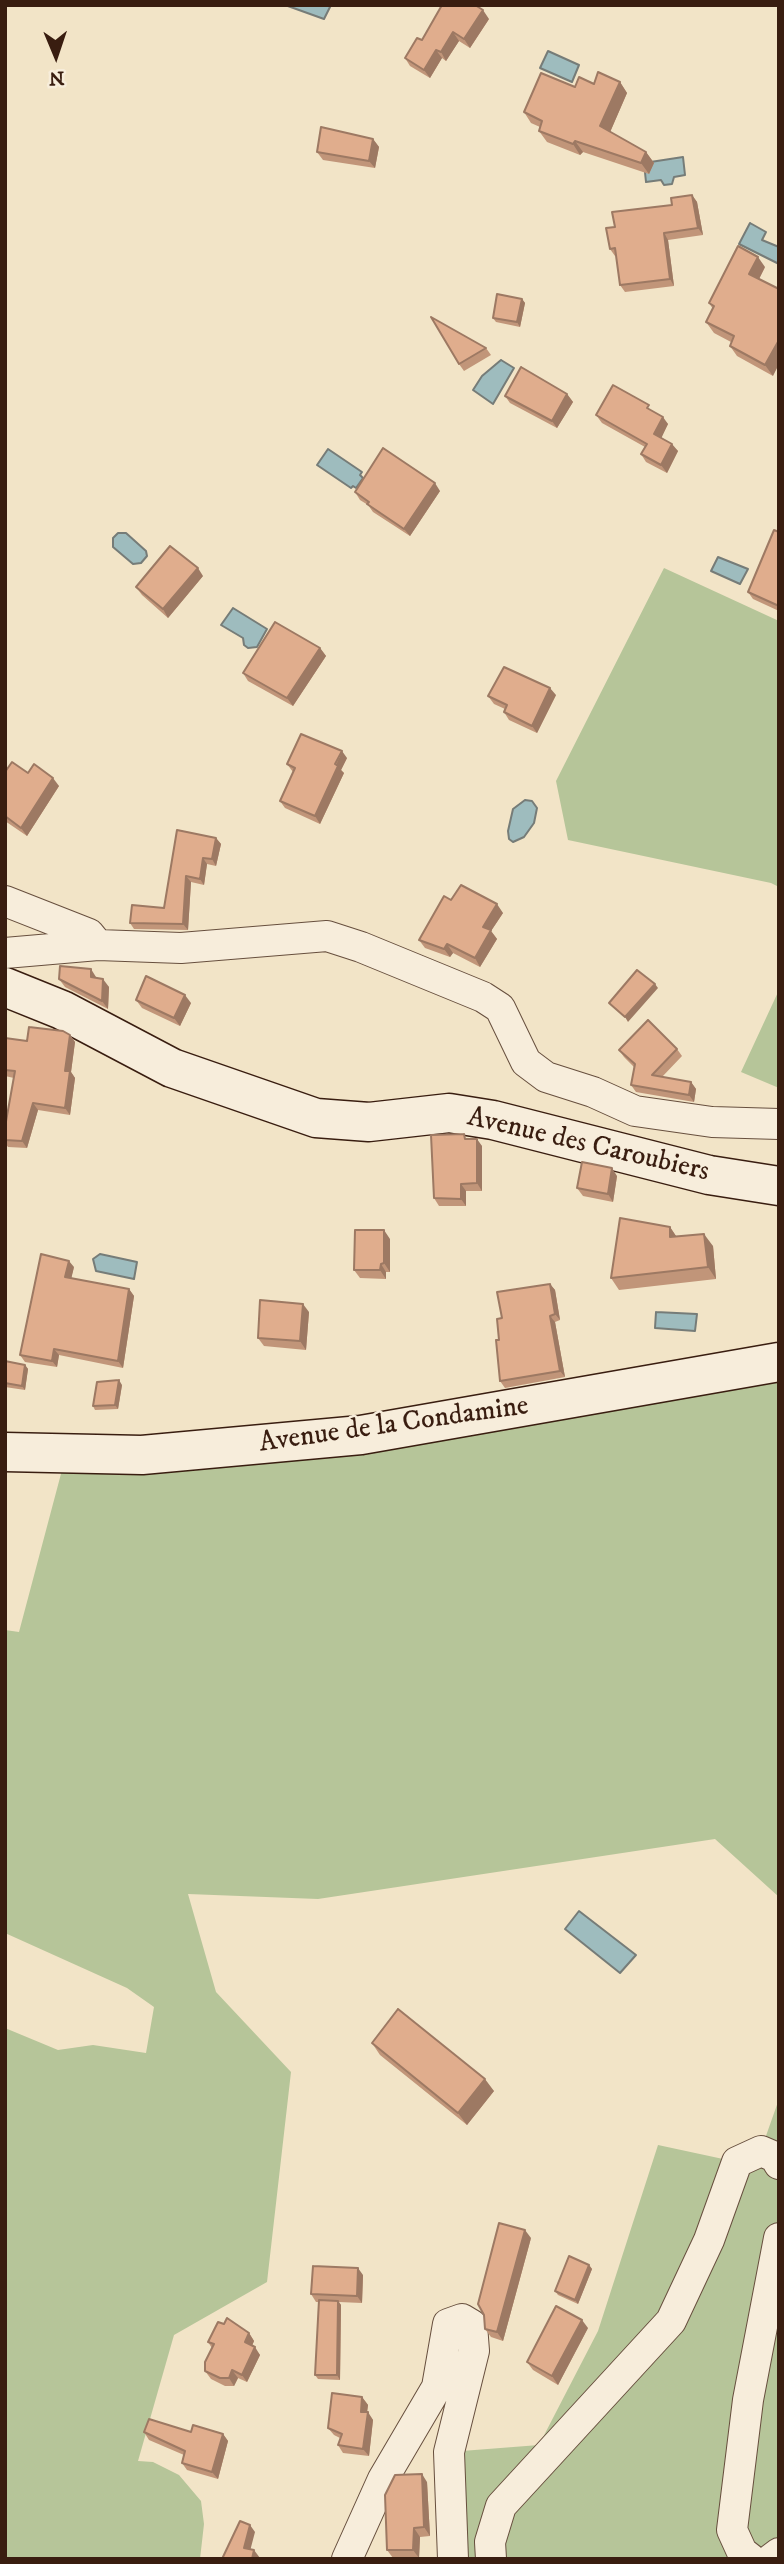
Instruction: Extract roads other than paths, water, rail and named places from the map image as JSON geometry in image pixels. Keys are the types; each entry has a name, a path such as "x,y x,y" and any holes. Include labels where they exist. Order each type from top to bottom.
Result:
{"street":[{"path":"5,901 89,934 98,945"},
{"path":"5,953 98,945 181,947 327,936 361,947 483,997 500,1008 526,1062 546,1077 593,1092 635,1111 712,1122 779,1124"},
{"name":"Avenue des Caroubiers","path":"5,987 62,1010 172,1068 316,1118 369,1122 449,1113 493,1120 709,1175 779,1186"},
{"name":"Avenue de la Condamine","path":"5,1452 142,1455 361,1435 779,1362"},
{"path":"491,2559 490,2542 501,2506 671,2321 709,2240 737,2162 761,2151 775,2157 779,2164"},
{"path":"751,2559 742,2552 732,2530 748,2400 779,2238"},
{"path":"347,2559 383,2479 437,2387 444,2358 447,2324 462,2319 472,2325 474,2351 449,2452 453,2559"},
{"path":"771,2559 779,2553"}],"water":[{"path":"285,5 331,5 324,19"},
{"path":"548,51 579,65 572,82 540,68"},
{"path":"683,157 685,175 674,177 672,184 664,185 661,180 646,182 644,163"},
{"path":"750,223 766,232 762,240 779,247 779,264 739,244"},
{"path":"501,360 514,368 493,404 473,390 482,376"},
{"path":"328,449 362,472 360,475 363,478 356,488 351,488 317,465"},
{"path":"118,533 126,533 146,551 147,556 141,563 133,564 113,547 113,538"},
{"path":"718,557 748,569 740,584 711,571"},
{"path":"233,608 267,629 257,647 248,648 244,645 243,638 221,625"},
{"path":"525,800 532,801 537,808 534,823 524,837 513,842 509,839 508,831 513,809"},
{"path":"100,1254 137,1262 134,1279 96,1271 93,1259"},
{"path":"656,1312 697,1314 695,1331 655,1328"},
{"path":"579,1911 636,1955 620,1973 565,1929"}]}
